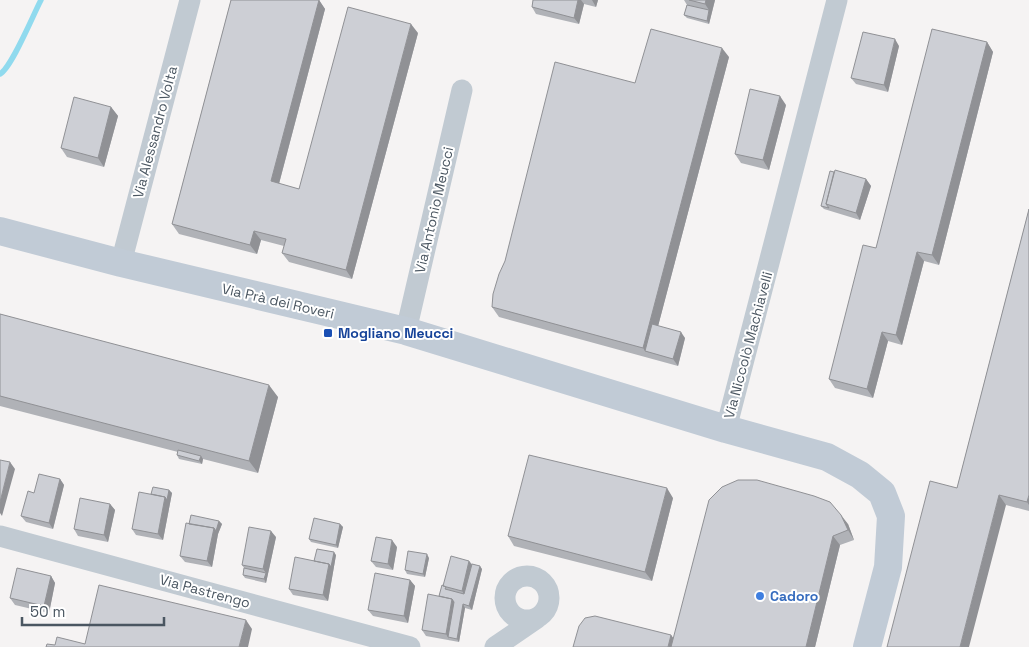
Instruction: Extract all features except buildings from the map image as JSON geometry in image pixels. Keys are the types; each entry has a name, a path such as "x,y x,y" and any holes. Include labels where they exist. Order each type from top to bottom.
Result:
{"main road":[{"name":"Via Prà dei Roveri","path":"0,231 121,263 406,331 726,430"},
{"name":"Via Niccolò Machiavelli","path":"726,430 827,457 860,475 882,493 891,516 888,567 867,647"}],"street":[{"name":"Via Alessandro Volta","path":"121,263 190,0"},
{"name":"Via Niccolò Machiavelli","path":"726,430 837,0"},
{"name":"Via Antonio Meucci","path":"406,331 462,90"},
{"name":"Via Pastrengo","path":"0,536 410,647"},
{"path":"527,576 534,577 545,585 549,600 547,607 536,618 494,647 494,636 506,602 506,591 514,580 527,576"},
{"path":"506,602 510,611 515,616 522,619 536,618"}],"waterway":[{"path":"0,74 10,62 41,0"}],"place":[{"name":"Mogliano Meucci","path":"328,333"},
{"name":"Cadoro","path":"760,596"}]}
